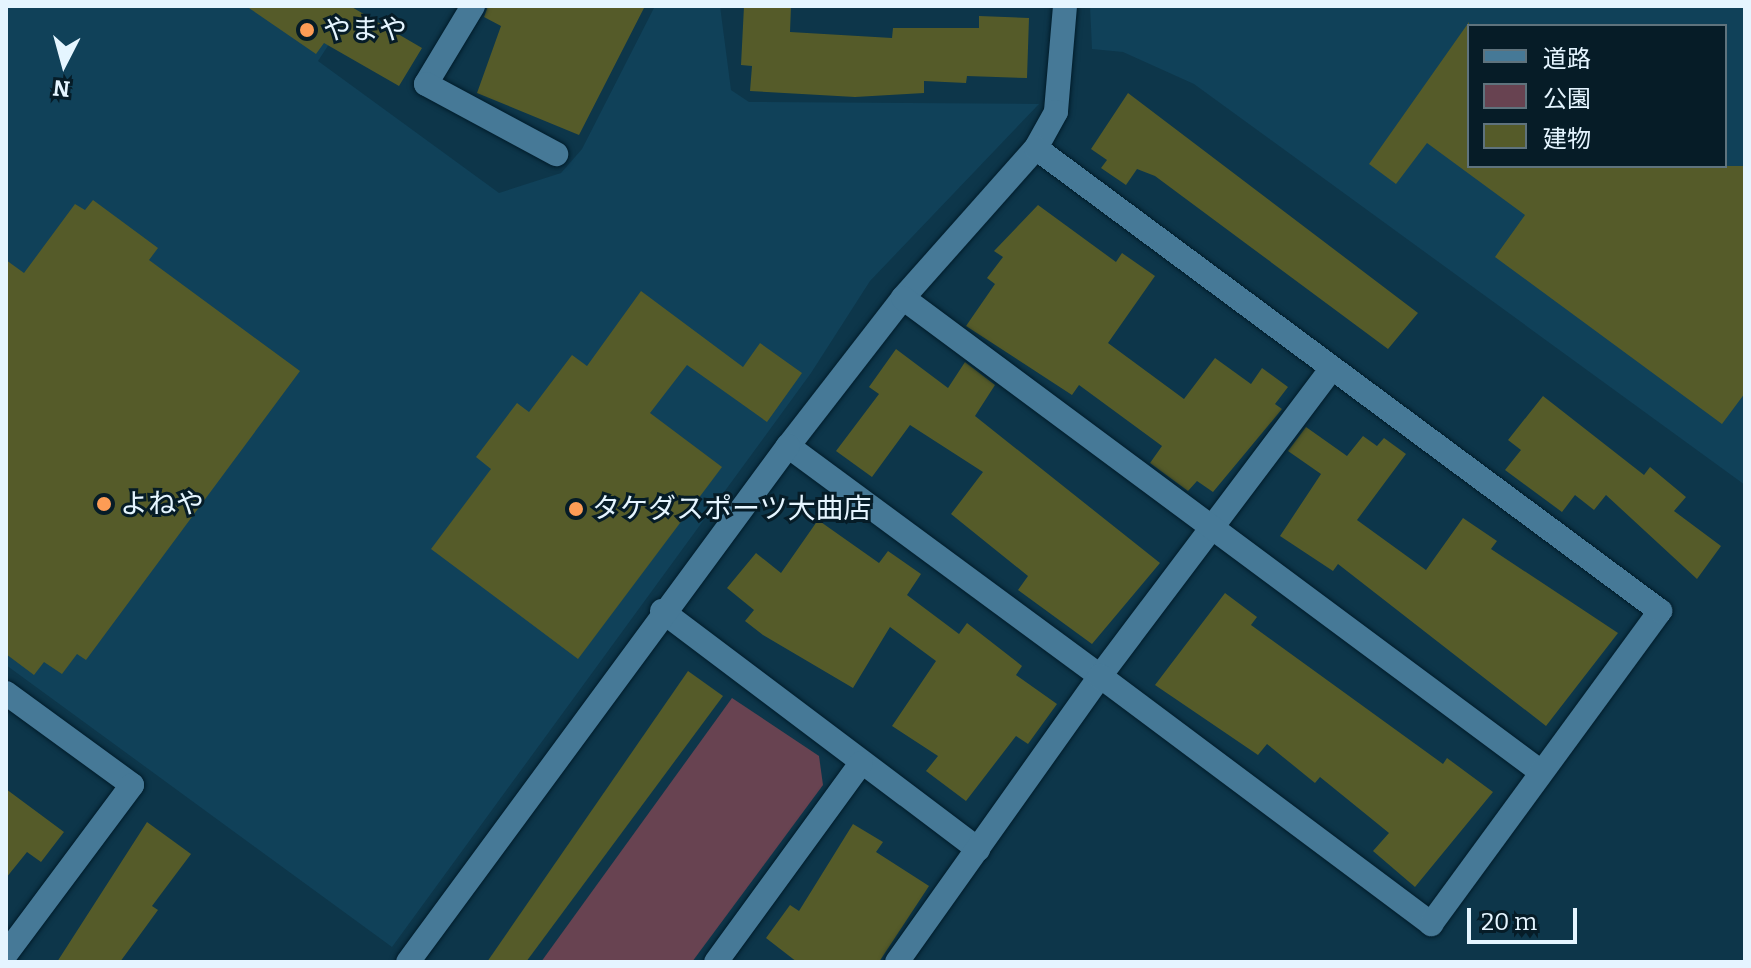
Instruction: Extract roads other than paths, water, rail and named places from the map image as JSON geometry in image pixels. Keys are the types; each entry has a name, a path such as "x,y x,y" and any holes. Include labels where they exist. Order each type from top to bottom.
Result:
{"street":[{"path":"473,6 426,84 556,154"},
{"path":"410,961 662,611 788,446 903,298 1036,148 1056,112 1065,6"},
{"path":"788,446 1431,924 1660,611 1036,148"},
{"path":"903,298 1211,530 1540,771"},
{"path":"897,962 1100,676 1331,369"},
{"path":"662,611 978,849"},
{"path":"6,693 132,785 6,954"},
{"path":"716,962 861,763"}],"place":[{"name":"やまや","path":"307,30"},
{"name":"よねや","path":"104,504"},
{"name":"タケダスポーツ大曲店","path":"576,509"}]}
